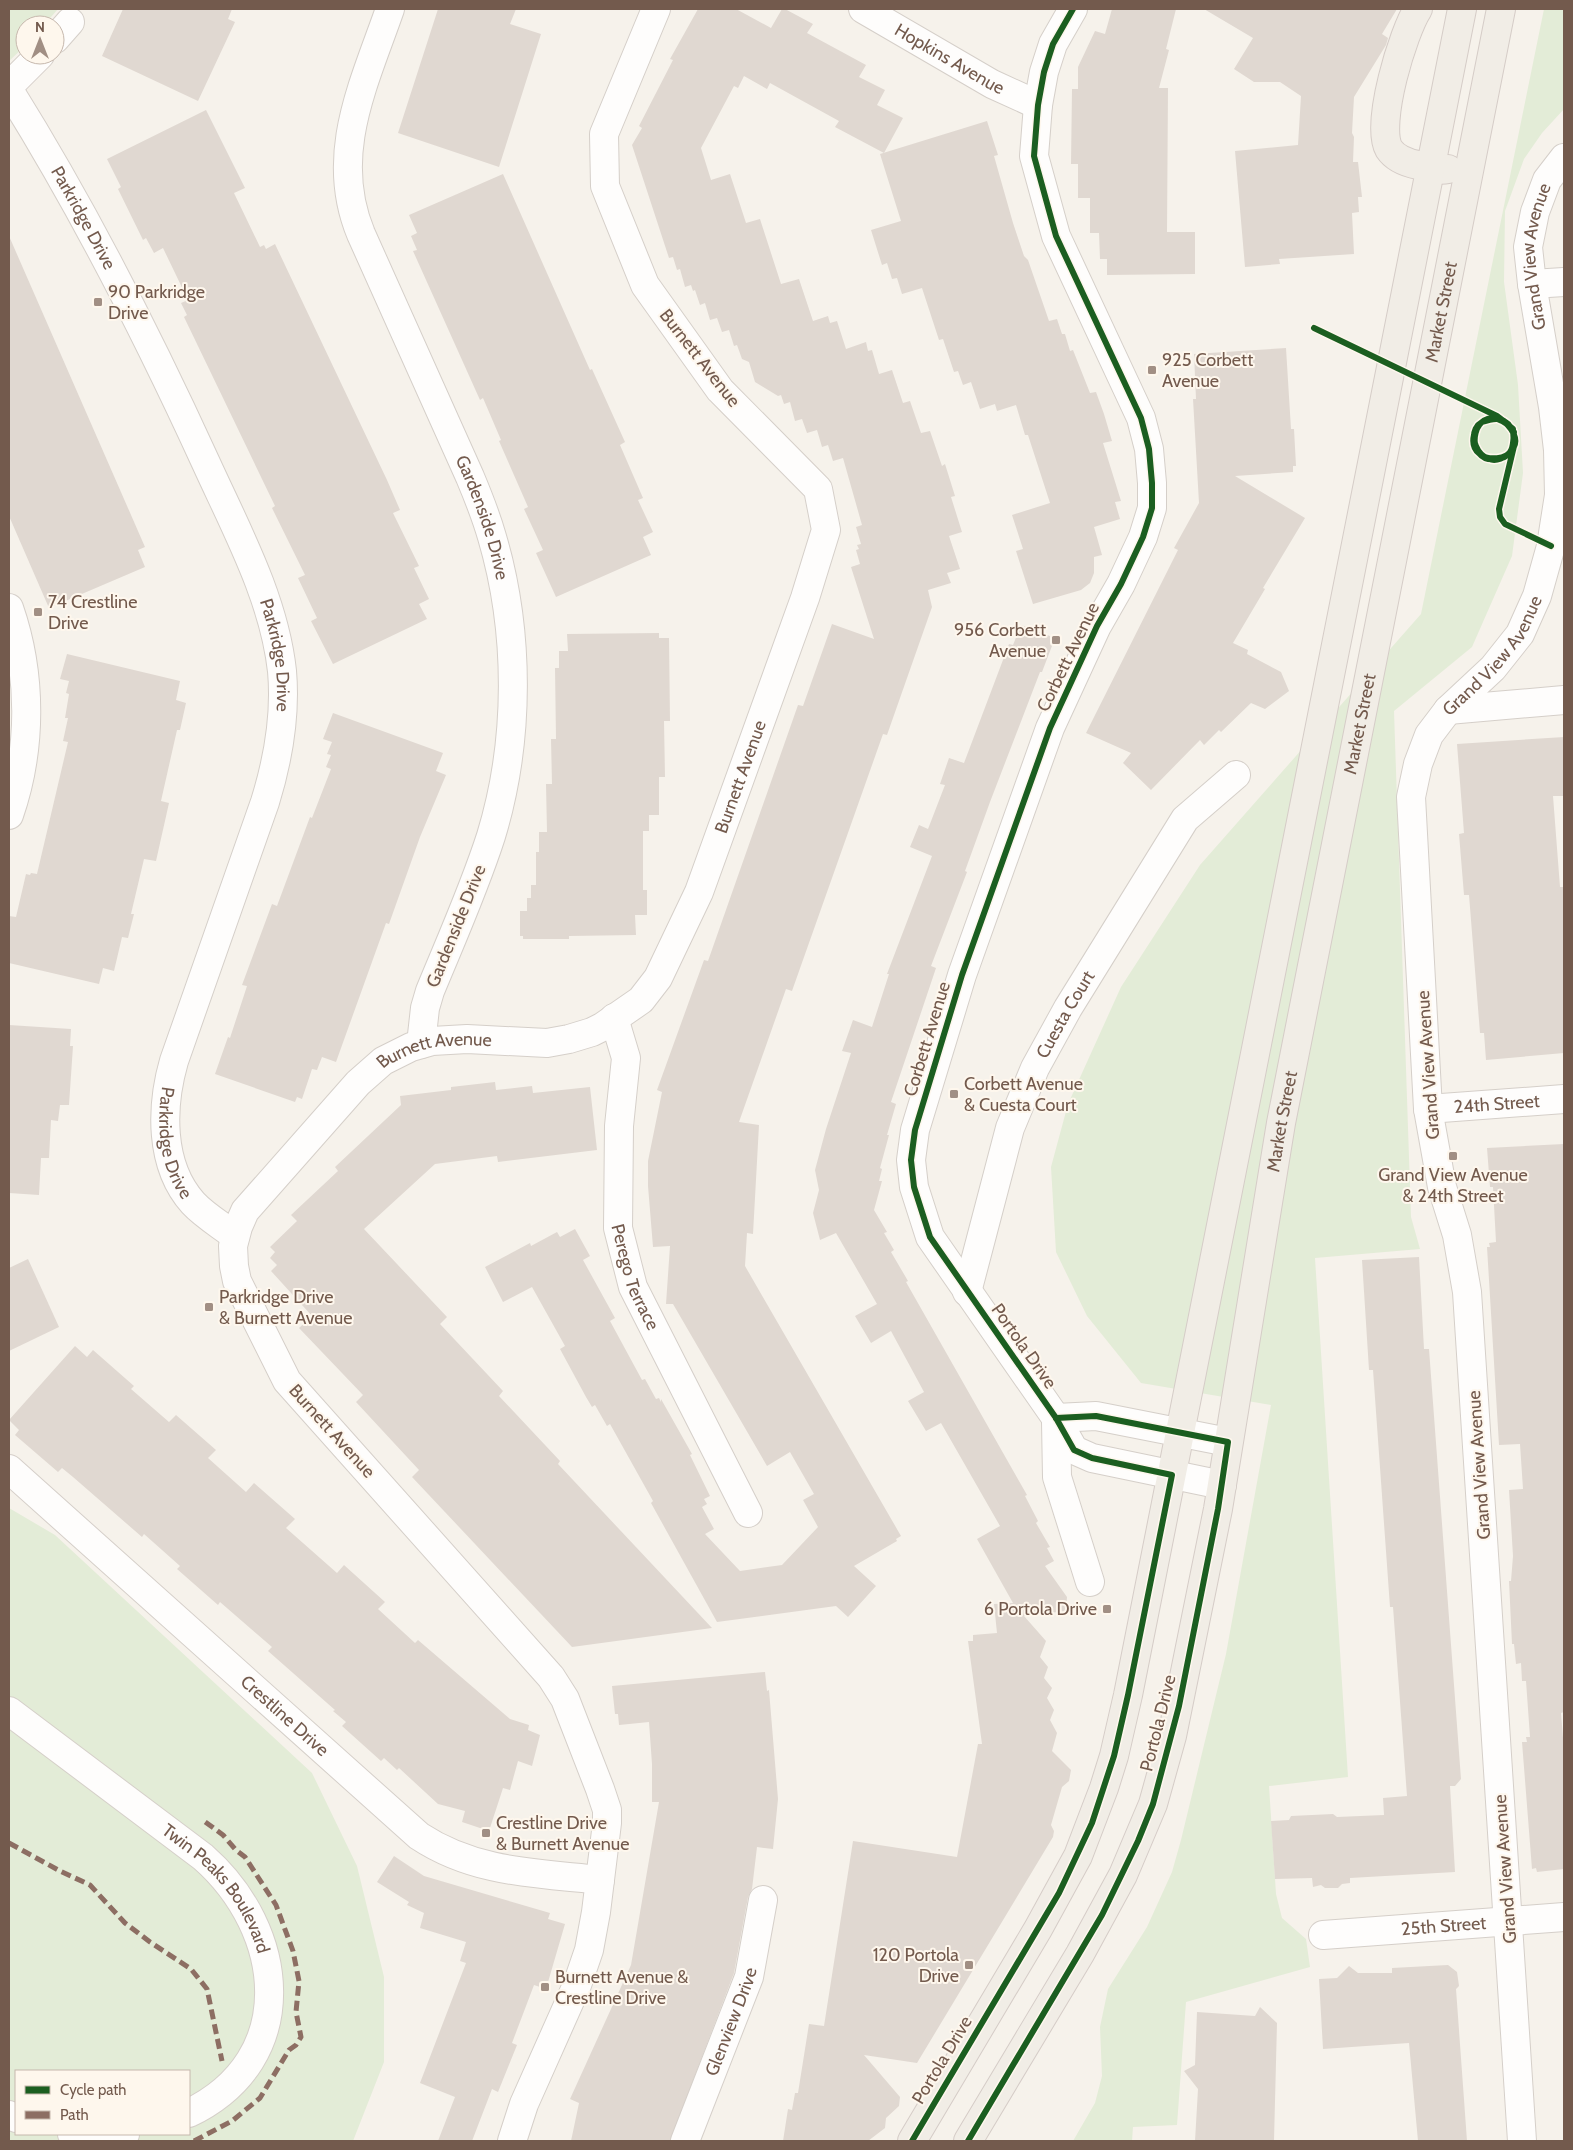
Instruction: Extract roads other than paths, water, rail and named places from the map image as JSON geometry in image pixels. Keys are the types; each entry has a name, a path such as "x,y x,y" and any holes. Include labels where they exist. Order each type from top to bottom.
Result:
{"main road":[{"path":"1418,9 1398,61 1388,99 1386,140 1390,150 1399,159 1444,170 1465,162 1474,150"},
{"path":"1180,1432 1462,9"},
{"name":"Market Street","path":"1228,1442 1278,1141 1501,9"},
{"name":"Portola Drive","path":"912,2141 1055,1900 1078,1856 1092,1823 1114,1756 1128,1695 1180,1432"},
{"name":"Portola Drive","path":"968,2141 1080,1954 1123,1875 1153,1804 1172,1736 1222,1485 1228,1442"}],"street":[{"name":"Gardenside Drive","path":"390,9 351,128 347,162 349,195 361,234 470,476 486,517 501,575 512,658 510,740 496,818 474,884 430,991 425,1008 421,1044"},
{"name":"Burnett Avenue","path":"512,2141 524,2104 586,1960 595,1922 607,1810 565,1700 556,1683 284,1377 237,1281 234,1266 235,1236 245,1211 272,1178 365,1075 391,1056 421,1044 454,1040 547,1043 569,1040 592,1032 641,1000 658,978 699,892 804,598 826,530 818,489 720,390 645,285 605,186 604,134 656,9"},
{"name":"Hopkins Avenue","path":"863,9 992,84 1038,105"},
{"name":"Corbett Avenue","path":"967,1292 930,1237 920,1211 914,1187 911,1160 915,1130 962,975 1050,728 1097,626 1121,584 1140,544 1152,508 1149,449 1141,418 1056,236 1034,156 1038,105 1044,72 1053,44 1073,9"},
{"path":"9,86 30,65"},
{"name":"Parkridge Drive","path":"9,90 92,232 164,371 250,562 267,606 278,650 282,671 283,713 273,775 174,1061 166,1096 165,1130 179,1183 194,1204 235,1236"},
{"name":"Grand View Avenue","path":"1522,2141 1467,1292 1457,1235 1442,1187 1428,1109 1411,797 1418,764 1429,735 1448,710 1492,668 1520,634 1537,596 1551,546 1559,495 1558,450 1528,247 1535,212 1547,180 1564,158"},
{"path":"1532,284 1564,282"},
{"path":"9,608 22,662 26,709 22,758 9,815"},
{"path":"1448,710 1564,700"},
{"name":"Cuesta Court","path":"967,1292 1010,1128 1036,1068 1068,1008 1185,819 1236,775"},
{"name":"Perego Terrace","path":"614,1018 626,1058 619,1126 618,1228 632,1287 748,1513"},
{"name":"24th Street","path":"1428,1109 1564,1099"},
{"name":"Portola Drive","path":"967,1292 1056,1418 1074,1450 1092,1458 1222,1485"},
{"path":"1090,1582 1057,1477 1056,1418 1096,1416 1228,1442"},
{"name":"Crestline Drive","path":"9,1469 419,1836 451,1855 479,1864 600,1880"},
{"name":"Twin Peaks Boulevard","path":"9,1711 209,1862 227,1880 254,1926 261,1945 269,1982 267,2017 263,2035 251,2062 231,2085 207,2103 190,2112"},
{"name":"Glenview Drive","path":"685,2141 749,1977 763,1900"},
{"name":"25th Street","path":"1323,1935 1564,1917"},
{"path":"88,2135 114,2135"}],"place":[{"name":"90 Parkridge Drive","path":"98,302"},
{"name":"925 Corbett Avenue","path":"1152,370"},
{"name":"74 Crestline Drive","path":"38,612"},
{"name":"956 Corbett Avenue","path":"1056,640"},
{"name":"Corbett Avenue & Cuesta Court","path":"954,1094"},
{"name":"Grand View Avenue & 24th Street","path":"1453,1156"},
{"name":"Parkridge Drive & Burnett Avenue","path":"209,1307"},
{"name":"6 Portola Drive","path":"1107,1609"},
{"name":"Crestline Drive & Burnett Avenue","path":"486,1833"},
{"name":"120 Portola Drive","path":"969,1965"},
{"name":"Burnett Avenue & Crestline Drive","path":"545,1987"}]}
